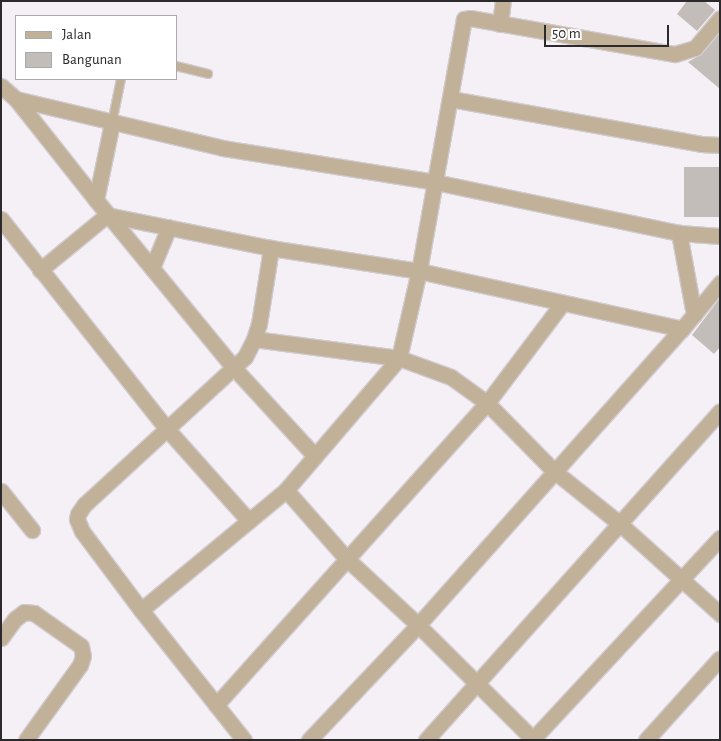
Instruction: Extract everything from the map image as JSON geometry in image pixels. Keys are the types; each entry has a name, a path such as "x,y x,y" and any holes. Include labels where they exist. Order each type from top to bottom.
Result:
{"street":[{"path":"500,24 503,1"},
{"path":"141,610 286,490 399,358 419,271 464,19 468,17 676,54 695,48 720,18"},
{"path":"1,86 16,99 107,215 234,368 315,456"},
{"path":"16,99 223,148 435,182 679,233 720,236"},
{"path":"451,99 701,144 720,145"},
{"path":"96,200 112,123"},
{"path":"107,215 271,248 419,271 682,329"},
{"path":"40,270 107,215"},
{"path":"1,219 167,429 249,521"},
{"path":"152,268 169,227"},
{"path":"679,233 694,315"},
{"path":"244,740 141,610 82,531 78,524 78,514 84,505 245,357 254,339 271,248"},
{"path":"309,740 418,625 682,329 720,283"},
{"path":"216,705 487,403 562,304"},
{"path":"254,339 399,358 443,373 487,403 554,471 620,523 720,614"},
{"path":"426,740 720,411"},
{"path":"286,490 346,558 418,625 533,739 720,538"},
{"path":"1,491 32,530"},
{"path":"1,638 15,619 24,612 34,613 80,646 82,656 80,665 26,740"},
{"path":"646,740 720,658"}],"lane":[{"path":"178,66 208,74"},
{"path":"112,123 121,80"}],"building":[{"path":"687,1 704,1 715,10 697,31 677,14"},
{"path":"720,33 720,89 688,62 702,54"},
{"path":"684,167 720,167 720,217 684,217"},
{"path":"720,298 720,347 714,354 692,335"}]}
